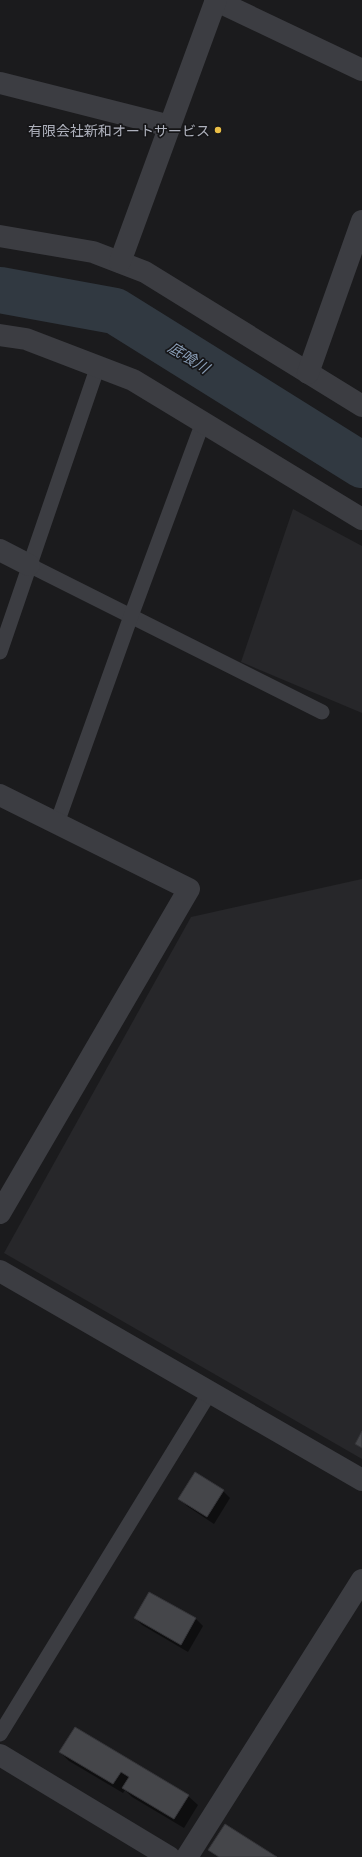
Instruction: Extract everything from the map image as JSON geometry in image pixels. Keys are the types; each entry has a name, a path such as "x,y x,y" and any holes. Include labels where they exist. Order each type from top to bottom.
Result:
{"street":[{"path":"120,262 216,0 362,70"},
{"path":"0,83 170,126"},
{"path":"308,373 358,243 362,221"},
{"path":"0,236 94,252 145,272 362,406"},
{"path":"0,335 26,339 133,380 362,519"},
{"path":"0,550 30,566"},
{"path":"0,795 189,889 0,1213"},
{"path":"0,1271 362,1480"},
{"path":"187,1857 362,1580"},
{"path":"0,1755 169,1857"}],"lane":[{"path":"0,652 98,366"},
{"path":"57,823 131,616 203,422"},
{"path":"30,566 322,712"},
{"path":"0,1734 210,1392"}],"shaded area":[{"path":"293,509 362,546 362,713 241,662"},
{"path":"362,879 362,1459 4,1253 191,917"}],"building":[{"path":"362,1431 362,1448 355,1444"},
{"path":"195,1472 224,1490 207,1517 178,1499"},
{"path":"149,1592 196,1618 181,1645 134,1618"},
{"path":"75,1727 189,1795 174,1819 122,1788 129,1777 121,1772 113,1784 59,1752"},
{"path":"225,1824 277,1857 219,1857 208,1850"}],"waterway":[{"name":"底喰川","path":"0,290 115,311 362,465"}],"place":[{"name":"有限会社新和オートサービス","path":"218,130"}]}
